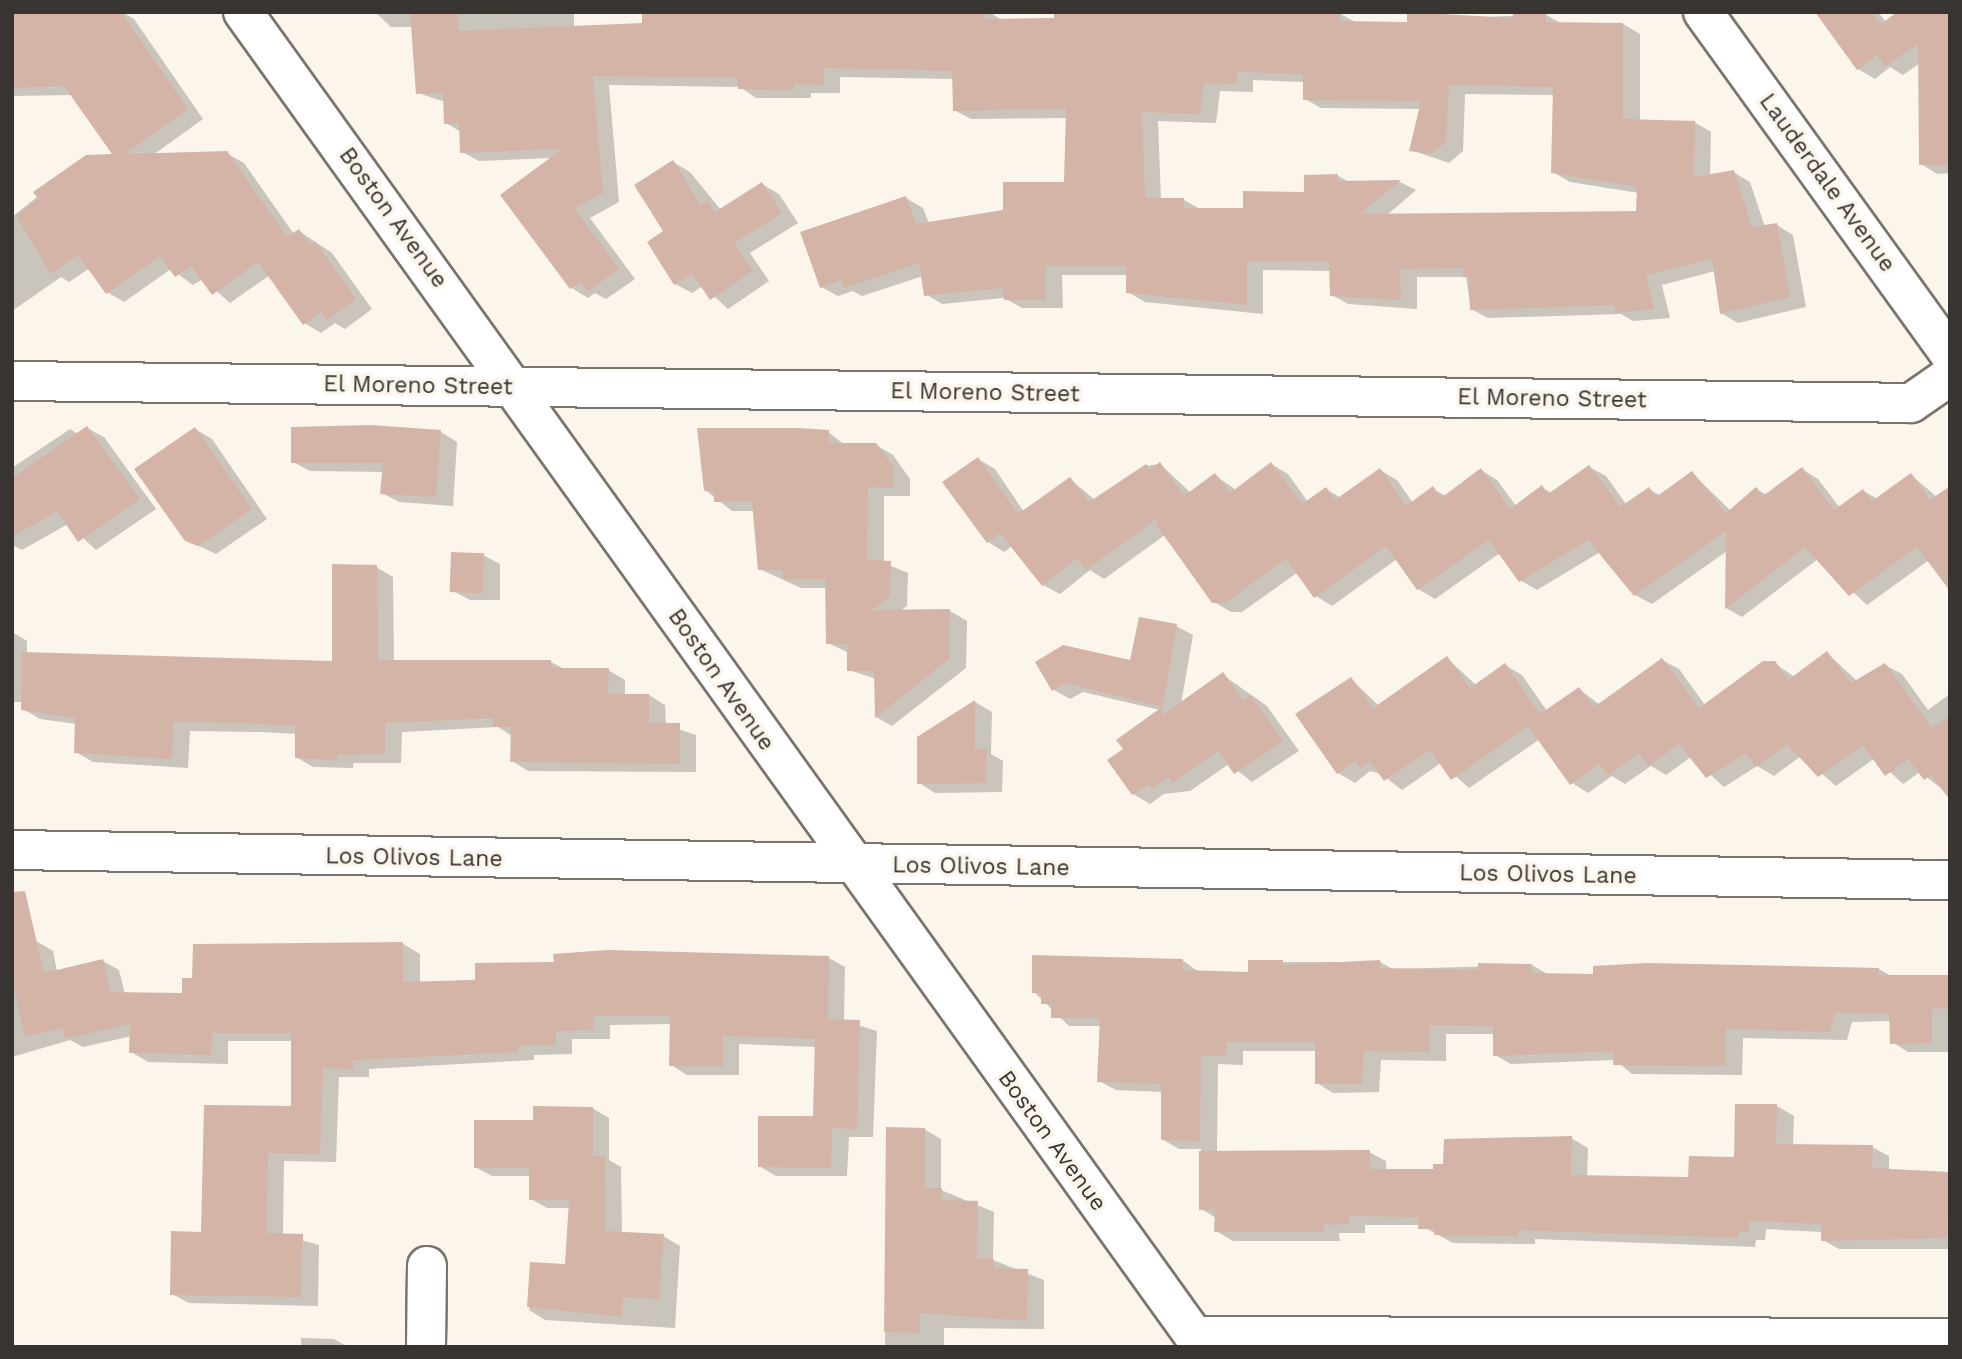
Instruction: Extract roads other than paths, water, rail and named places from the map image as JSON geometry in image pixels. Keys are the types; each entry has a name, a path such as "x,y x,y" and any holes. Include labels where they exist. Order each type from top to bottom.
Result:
{"street":[{"name":"Boston Avenue","path":"243,12 515,388 852,866 1198,1341"},
{"name":"Lauderdale Avenue","path":"1703,12 1950,354"},
{"name":"El Moreno Street","path":"12,381 1911,403 1950,376"},
{"name":"Los Olivos Lane","path":"12,850 852,866 1950,880"},
{"path":"426,1347 427,1266"},
{"path":"1198,1341 1950,1338"}]}
